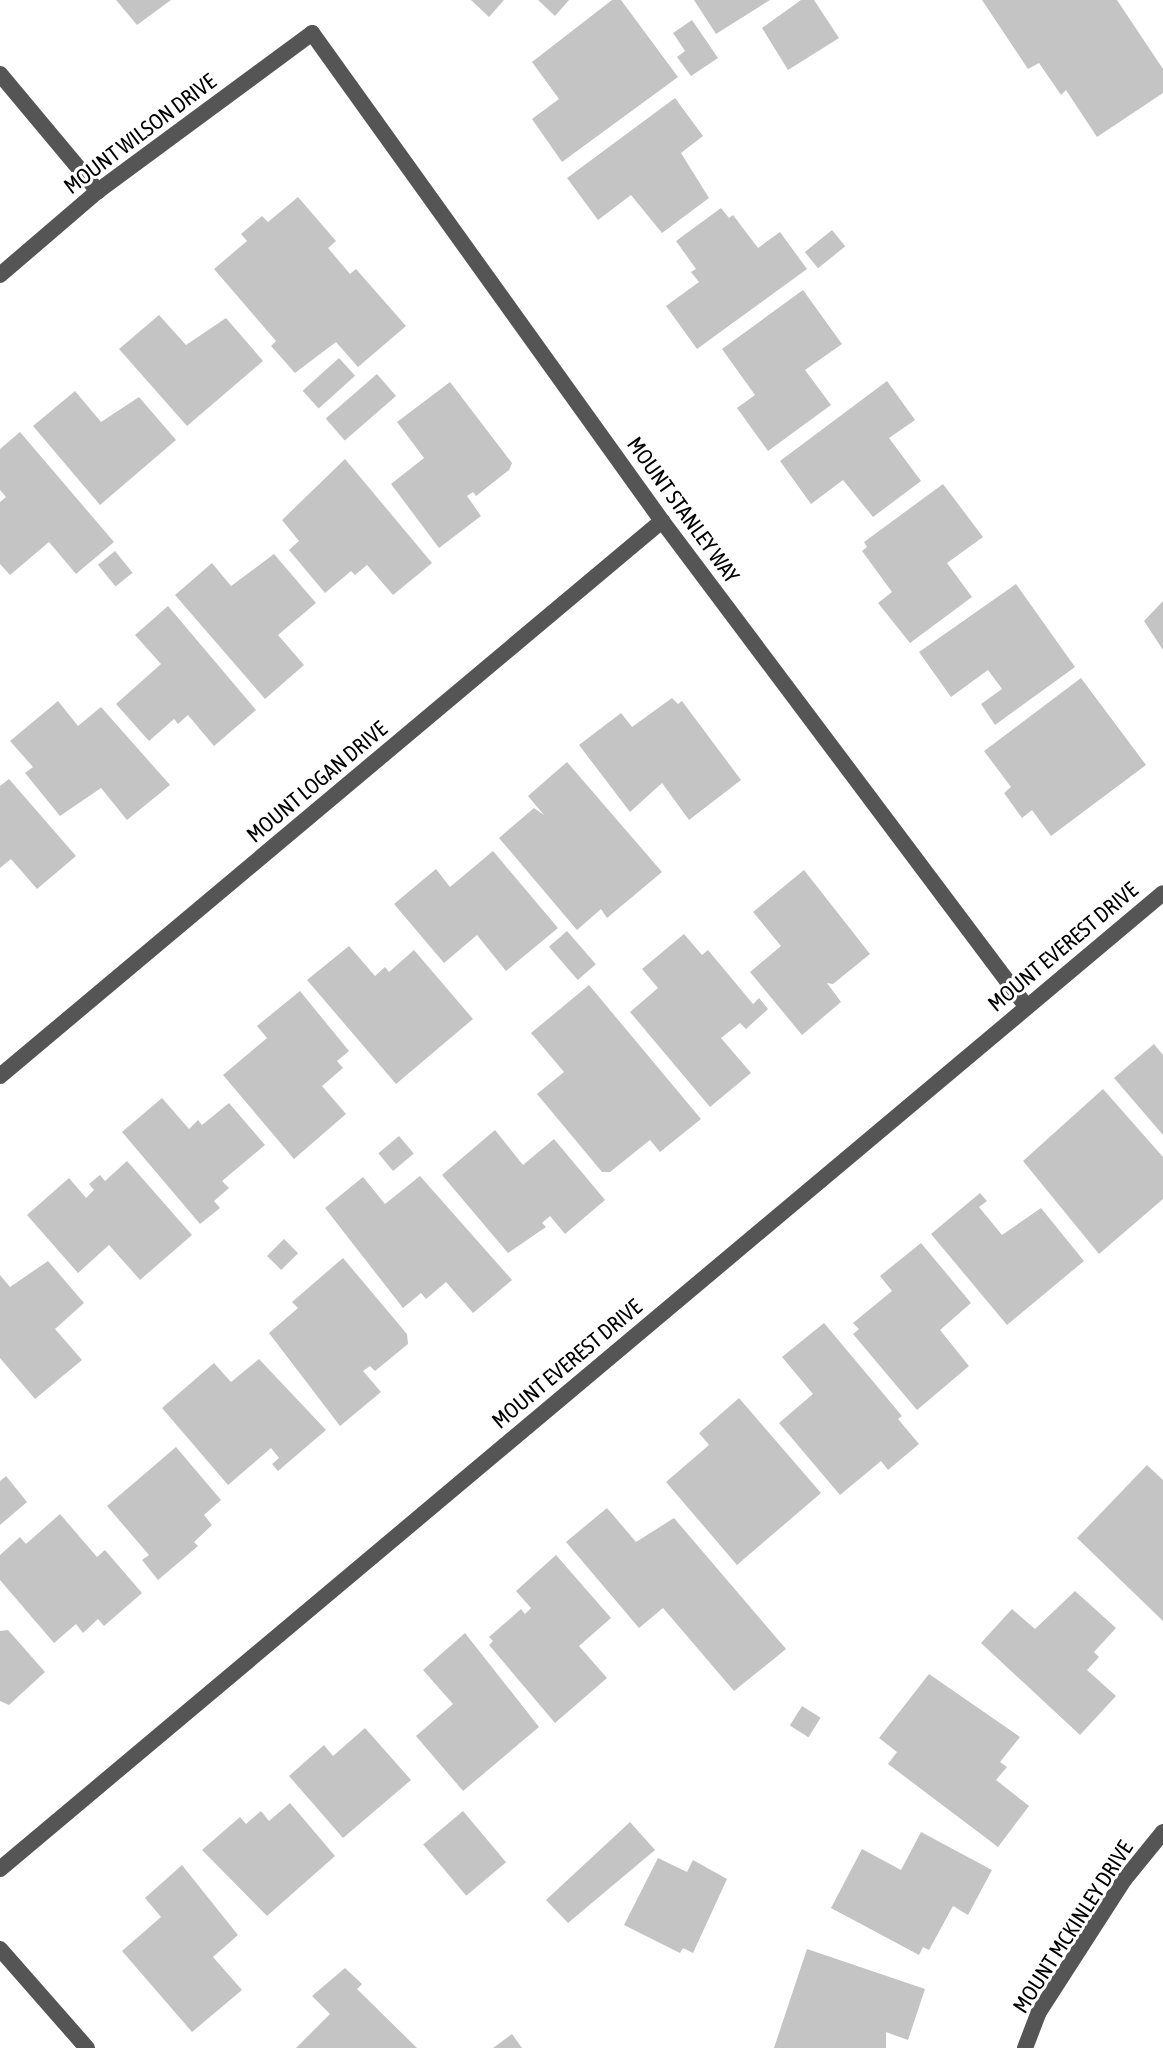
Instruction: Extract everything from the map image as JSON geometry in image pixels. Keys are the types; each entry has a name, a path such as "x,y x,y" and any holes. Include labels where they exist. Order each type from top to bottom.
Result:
{"street":[{"name":"MOUNT WILSON DRIVE","path":"0,275 98,191 312,33"},
{"name":"MOUNT STANLEY WAY","path":"312,33 662,521 1026,1006"},
{"path":"0,74 98,191"},
{"name":"MOUNT LOGAN DRIVE","path":"0,1076 662,521"},
{"name":"MOUNT EVEREST DRIVE","path":"0,1869 1163,893"},
{"name":"MOUNT MCKINLEY DRIVE","path":"1025,2048 1039,2012 1124,1880 1163,1832"},
{"path":"0,1949 87,2048"}],"building":[{"path":"116,0 171,0 137,25"},
{"path":"471,0 504,0 489,17"},
{"path":"538,0 569,0 555,16"},
{"path":"612,0 621,0 678,77 562,162 532,119 559,99 532,62"},
{"path":"694,0 770,0 716,34"},
{"path":"801,0 814,0 839,38 788,70 762,28"},
{"path":"982,0 1117,0 1163,69 1163,93 1097,137 1066,90 1061,95 1039,63 1028,69"},
{"path":"692,20 718,58 691,76 677,57 685,51 673,33"},
{"path":"675,98 703,136 681,153 709,198 662,233 631,195 598,220 567,178"},
{"path":"298,197 336,241 328,248 350,274 356,269 406,326 358,367 336,342 295,373 271,346 276,341 214,269 247,241 241,234 262,216 268,222"},
{"path":"721,208 729,218 733,215 758,248 780,232 807,269 697,349 666,306 699,282 691,272 696,269 676,241"},
{"path":"832,230 845,246 818,268 805,252"},
{"path":"803,290 842,344 805,370 831,405 768,451 737,408 755,395 722,349"},
{"path":"159,315 186,345 226,318 263,361 187,426 119,349"},
{"path":"339,358 355,376 319,409 303,391"},
{"path":"377,374 396,396 345,440 326,419"},
{"path":"887,381 915,420 889,438 921,481 873,517 843,480 811,504 780,461"},
{"path":"450,382 512,463 509,470 476,496 473,492 467,496 481,516 439,548 391,484 424,458 397,422"},
{"path":"75,391 101,422 139,397 176,440 100,505 33,426"},
{"path":"20,432 114,542 76,574 49,542 10,575 0,564 0,502 6,497 0,490 0,449"},
{"path":"345,459 432,563 393,595 367,565 355,575 351,571 325,593 289,550 299,541 282,520"},
{"path":"943,484 983,537 947,563 972,597 910,643 878,603 892,592 862,551 867,547 864,542"},
{"path":"115,551 133,573 116,587 98,565"},
{"path":"274,554 316,603 278,635 304,665 265,699 175,595 212,563 231,586"},
{"path":"1016,584 1075,667 995,725 981,704 1002,689 988,670 951,697 919,652"},
{"path":"1163,601 1163,650 1144,621"},
{"path":"168,606 256,710 214,746 188,715 178,724 174,719 149,741 116,704 161,664 135,635"},
{"path":"1081,678 1146,765 1051,836 1032,810 1022,818 1004,793 1011,787 984,751"},
{"path":"672,698 678,704 682,701 741,780 689,820 662,783 630,812 579,745 621,713 632,727"},
{"path":"58,701 78,726 101,707 170,785 127,820 101,788 60,816 25,773 33,767 10,741"},
{"path":"567,762 662,872 607,918 601,909 577,930 499,838 534,808 544,815 528,796"},
{"path":"9,779 76,856 37,889 11,859 0,868 0,786"},
{"path":"493,851 558,928 506,971 477,935 444,963 394,904 436,869 450,887"},
{"path":"804,870 870,954 833,984 827,983 841,1002 802,1035 750,972 781,946 753,912"},
{"path":"567,931 596,964 578,980 549,947"},
{"path":"684,934 702,955 708,950 753,1004 759,998 768,1009 746,1029 740,1023 721,1038 751,1073 710,1107 630,1012 658,988 642,969"},
{"path":"349,946 375,976 385,967 389,972 414,950 473,1019 396,1084 307,980"},
{"path":"589,985 701,1119 660,1152 650,1140 610,1172 602,1172 537,1094 564,1072 531,1033"},
{"path":"300,991 349,1051 337,1061 343,1068 322,1086 346,1114 294,1159 223,1075 267,1038 257,1026"},
{"path":"1154,1044 1163,1055 1163,1135 1114,1078"},
{"path":"1103,1089 1163,1157 1163,1199 1099,1254 1023,1161"},
{"path":"162,1098 189,1129 198,1120 202,1125 229,1103 265,1145 222,1181 229,1188 214,1201 220,1208 200,1224 122,1132"},
{"path":"495,1130 523,1165 554,1139 605,1200 565,1234 550,1216 542,1223 546,1227 508,1253 442,1175"},
{"path":"399,1136 414,1154 393,1171 378,1153"},
{"path":"127,1161 192,1235 140,1280 109,1245 78,1273 27,1215 69,1178 86,1198 94,1190 89,1184 100,1175 105,1181"},
{"path":"420,1176 512,1280 473,1313 446,1282 426,1299 421,1293 403,1308 325,1208 363,1177 385,1204"},
{"path":"980,1193 987,1201 979,1207 1002,1235 1041,1208 1084,1261 1007,1325 931,1234"},
{"path":"284,1239 298,1253 281,1270 267,1256"},
{"path":"921,1243 971,1303 940,1330 969,1366 917,1410 853,1334 859,1329 853,1323 892,1291 880,1276"},
{"path":"343,1258 407,1334 408,1344 375,1371 370,1366 363,1371 381,1392 340,1426 269,1333 298,1308 292,1302"},
{"path":"48,1261 84,1303 55,1329 82,1360 35,1399 0,1358 0,1275 10,1287"},
{"path":"824,1323 902,1416 898,1419 919,1444 888,1470 881,1461 840,1495 779,1423 813,1394 782,1357"},
{"path":"259,1359 326,1430 278,1471 272,1464 279,1458 271,1448 228,1485 162,1408 214,1363 231,1382"},
{"path":"739,1398 821,1493 737,1565 666,1482 709,1445 699,1433"},
{"path":"176,1447 221,1500 204,1515 212,1525 194,1542 198,1546 158,1580 142,1560 149,1555 107,1506"},
{"path":"1147,1465 1163,1480 1163,1621 1077,1538"},
{"path":"6,1476 27,1502 0,1525 0,1481"},
{"path":"607,1508 636,1542 674,1518 786,1649 734,1691 663,1608 639,1628 566,1542"},
{"path":"60,1514 97,1557 105,1550 142,1593 104,1626 98,1619 83,1633 76,1624 54,1643 0,1580 0,1555 20,1537 26,1544"},
{"path":"556,1555 611,1618 579,1646 607,1678 555,1723 489,1645 493,1641 489,1637 521,1609 525,1614 531,1608 516,1591"},
{"path":"1075,1591 1116,1628 1094,1652 1099,1657 1087,1670 1116,1696 1080,1735 981,1643 1012,1609 1035,1629"},
{"path":"8,1630 45,1672 9,1705 0,1701 0,1631"},
{"path":"465,1633 539,1727 463,1791 416,1736 453,1704 423,1670"},
{"path":"929,1674 1020,1737 1000,1762 1007,1767 996,1780 1029,1806 998,1847 888,1764 897,1752 879,1738"},
{"path":"802,1706 821,1718 808,1737 790,1726"},
{"path":"365,1728 411,1780 343,1838 289,1776 324,1745 333,1756"},
{"path":"290,1803 335,1856 267,1916 202,1850 240,1817 246,1824 261,1811 269,1821"},
{"path":"463,1811 506,1862 466,1896 423,1844"},
{"path":"630,1822 655,1850 568,1923 546,1900"},
{"path":"921,1832 992,1870 968,1915 953,1906 929,1950 923,1947 919,1955 831,1908 862,1849 901,1870"},
{"path":"658,1858 687,1872 693,1860 727,1879 693,1953 683,1948 680,1953 624,1925"},
{"path":"182,1865 238,1935 213,1957 242,1990 192,2032 122,1951 161,1917 145,1898"},
{"path":"807,1949 925,1989 908,2040 886,2032 886,2048 774,2048"},
{"path":"345,1968 362,1984 357,1989 417,2048 296,2048 330,2014 312,1996"},
{"path":"512,2034 522,2048 493,2048"}]}
